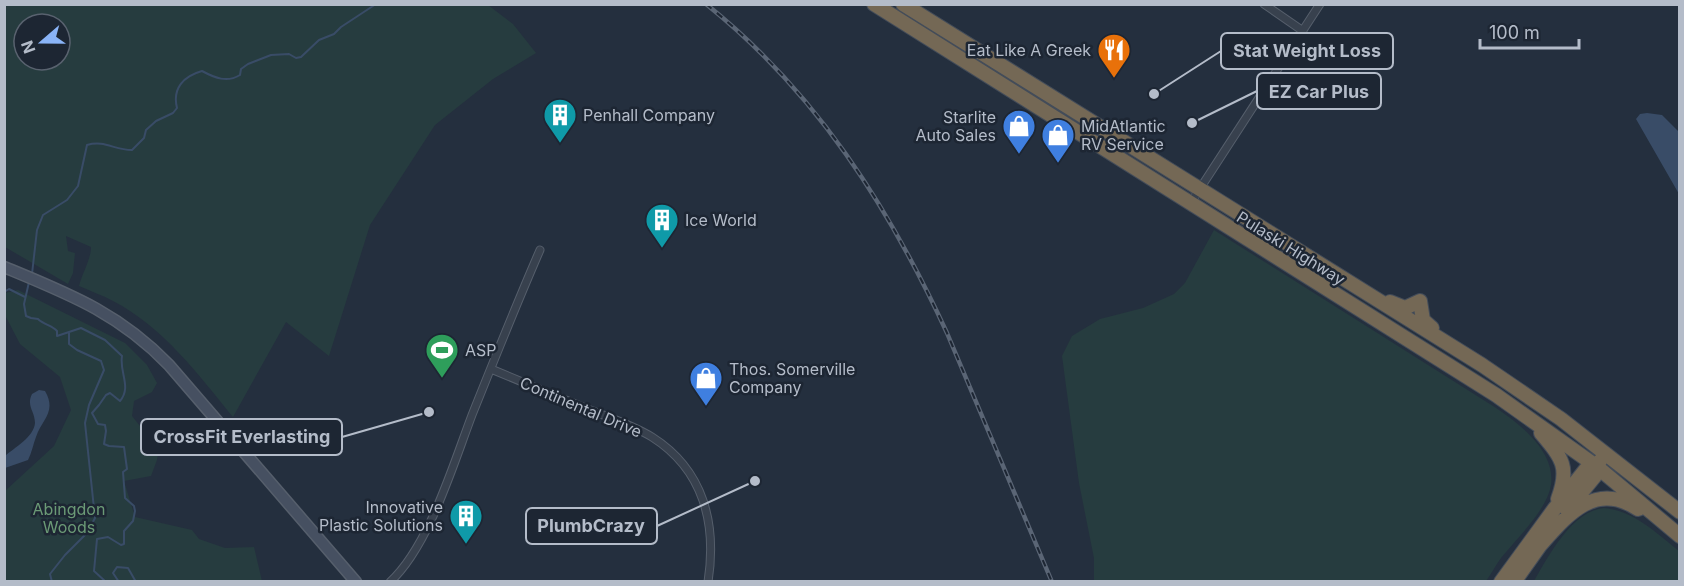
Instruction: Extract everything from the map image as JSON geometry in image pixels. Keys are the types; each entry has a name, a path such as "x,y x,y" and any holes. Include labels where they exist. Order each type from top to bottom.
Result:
{"highway":[{"name":"Pulaski Highway","path":"874,4 1496,394 1680,536"},
{"name":"Pulaski Highway","path":"903,4 1482,365 1606,453 1680,513"},
{"path":"1359,288 1367,287 1399,307 1405,308 1420,301 1423,320 1427,325 1471,352 1482,365"},
{"path":"1526,416 1555,450 1563,466 1564,482 1555,508"},
{"path":"1501,582 1586,469 1594,468 1606,453"},
{"path":"1514,582 1536,550 1595,476 1594,468"},
{"path":"1536,550 1580,507 1600,498 1621,500 1631,504 1680,536"}],"main road":[{"path":"4,267 103,312 145,341 169,365 356,582"}],"street":[{"path":"1264,4 1303,30"},
{"path":"1190,204 1320,4"},
{"path":"390,582 405,564 428,524 540,250"},
{"name":"Continental Drive","path":"491,369 638,429 662,445 676,458 696,484 707,512 712,548 708,582"}],"green space":[{"path":"5,4 488,5 513,24 536,53 493,79 435,125 370,225 329,356 286,322 233,417 179,353 148,324 113,301 79,286 91,247 66,236 68,251 75,253 73,273 68,284 5,247"},
{"path":"1214,230 1493,406 1533,438 1547,460 1551,472 1551,485 1538,514 1501,558 1486,581 1094,581 1094,558 1079,483 1062,356 1072,336 1100,319 1143,308 1174,294 1185,283"},
{"name":"Abingdon Woods","path":"18,290 125,343 147,365 157,383 152,392 134,401 132,416 140,426 160,440 157,460 151,476 124,481 135,517 192,530 199,539 225,548 254,547 262,581 5,581 5,491 54,446 71,410 60,377 20,344 5,315 5,293"},
{"path":"1604,508 1626,513 1635,518 1679,551 1679,581 1534,581 1554,547 1572,526 1592,511"}],"water":[{"path":"1640,114 1662,115 1679,132 1679,194 1636,119"},
{"path":"39,390 45,391 50,405 28,460 5,468 5,456 18,446 34,428 35,419 30,398"}],"waterway":[{"path":"32,274 37,230 43,215 67,200 78,186 87,145 104,144 132,150 144,138 146,130 177,108 178,89 190,76 202,71 216,77 230,79 240,75 241,69 248,64 271,55 289,54 296,58 301,57 319,40 334,34 376,4"},
{"path":"29,282 24,304 26,316 53,327 57,331 57,336 81,328 105,340 122,356 125,385 123,396 120,401 110,393 106,395 92,413 98,424 105,425 104,444 124,447 127,469 123,472 125,498 134,506 135,511 133,521 124,531 124,544 121,545 108,537 97,539 94,571 106,582"},
{"path":"4,292 9,289 25,297"},
{"path":"52,582 50,574 87,533 95,518 85,423 89,405 104,370 101,361 69,344 69,332"},
{"path":"119,582 113,573 117,567 128,568 136,582"}],"railway":[{"path":"706,4 746,38 782,75 846,154 874,197 925,286 947,333 1052,582"}],"place":[{"name":"Eat Like A Greek","path":"1114,79"},
{"name":"Stat Weight Loss","path":"1154,94"},
{"name":"EZ Car Plus","path":"1192,123"},
{"name":"Penhall Company","path":"560,144"},
{"name":"Starlite Auto Sales","path":"1019,155"},
{"name":"MidAtlantic RV Service","path":"1058,164"},
{"name":"Ice World","path":"662,249"},
{"name":"ASP","path":"442,379"},
{"name":"Thos. Somerville Company","path":"706,407"},
{"name":"CrossFit Everlasting","path":"429,412"},
{"name":"PlumbCrazy","path":"755,481"},
{"name":"Innovative Plastic Solutions","path":"466,545"}]}
